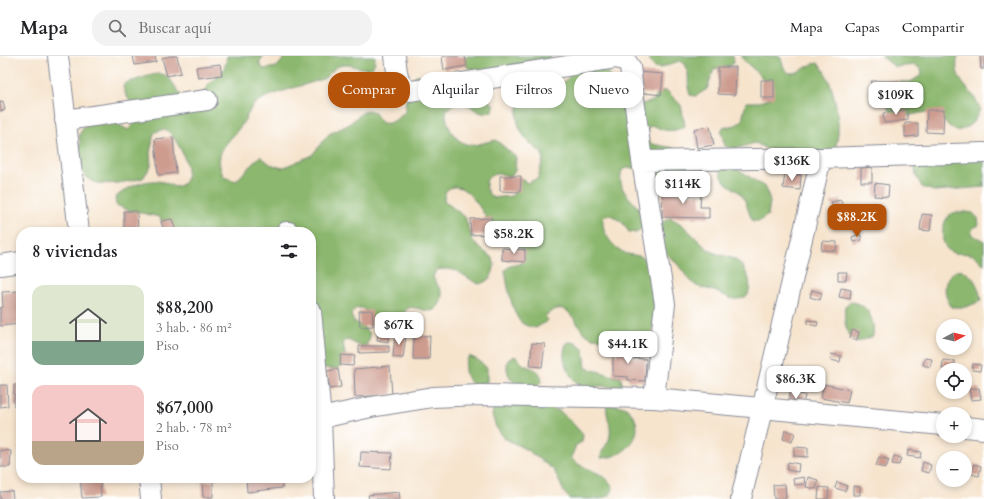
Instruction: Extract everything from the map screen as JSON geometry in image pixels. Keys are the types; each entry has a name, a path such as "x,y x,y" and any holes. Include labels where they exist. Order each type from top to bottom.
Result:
{"street":[{"path":"58,56 78,227"},
{"path":"395,56 400,83 404,89 411,91 617,58 626,61 630,68 642,161 666,304 654,398"},
{"path":"65,120 207,100"},
{"path":"642,161 984,153"},
{"path":"741,499 821,158"},
{"path":"0,265 16,263"},
{"path":"316,364 321,418 324,499"},
{"path":"321,418 371,407 457,396 480,395 654,398 936,424"},
{"path":"972,428 984,429"},
{"path":"149,483 151,499"}],"green space":[{"path":"227,56 263,56 259,63 263,69 277,67 286,56 375,56 375,62 372,68 368,69 348,65 339,66 328,72 328,75 323,79 275,94 256,102 221,154 219,160 220,168 224,177 236,181 260,156 270,164 282,168 312,155 329,134 348,125 368,110 374,112 382,123 389,123 395,120 405,112 405,108 410,108 410,83 416,75 418,75 418,108 449,108 446,111 447,122 456,138 461,142 472,145 496,140 516,157 515,171 511,176 499,174 492,175 487,180 486,188 493,198 512,196 516,190 516,184 521,179 527,183 538,178 543,159 542,153 531,144 520,129 517,116 518,108 566,108 566,80 571,73 574,72 574,108 643,108 643,103 653,101 660,91 667,91 681,105 685,126 670,130 655,126 648,127 647,139 652,144 674,148 681,155 699,164 707,170 710,175 710,184 702,189 695,190 667,190 657,186 639,170 629,168 622,170 621,184 626,194 640,210 643,216 644,222 642,228 636,233 629,232 622,222 611,215 604,216 603,221 603,227 608,238 616,247 625,253 643,257 649,265 653,285 654,321 653,331 648,345 638,354 624,352 610,338 600,339 591,337 585,333 567,311 561,309 554,310 545,316 547,321 536,328 522,323 516,315 508,288 505,270 510,266 523,263 524,251 522,248 506,241 501,237 470,195 463,189 457,187 450,188 446,191 444,201 465,217 473,241 478,247 493,258 494,267 490,278 479,284 459,272 450,269 436,270 433,277 442,293 441,300 436,309 429,311 408,308 399,319 388,327 377,321 363,308 356,308 351,314 353,320 369,332 370,339 366,345 360,346 348,340 343,342 346,362 336,369 323,367 316,330 316,227 163,227 160,217 128,210 116,205 115,198 128,189 143,182 159,181 174,187 183,184 187,178 185,159 175,140 166,130 161,130 154,133 150,153 151,166 143,178 126,182 107,184 97,183 89,180 83,174 80,166 79,135 86,124 112,118 116,123 128,130 137,121 136,111 124,91 123,86 125,84 149,76 162,74 170,79 183,98 204,92 210,82 223,70"},
{"path":"464,56 551,56 547,60 545,72 501,72 501,78 493,76 493,72 479,72 467,67 463,61"},
{"path":"650,56 733,56 734,63 728,67 714,69 707,89 696,96 690,95 688,87 688,72 685,64 679,61 660,68 654,67 650,61"},
{"path":"740,56 780,56 784,68 789,73 801,71 810,65 818,63 824,70 829,81 836,107 838,134 836,145 832,153 766,149 756,143 736,148 729,148 725,146 721,132 724,127 736,125 742,121 746,102 759,102 771,98 763,79"},
{"path":"881,56 958,56 957,65 960,79 977,102 980,109 974,121 966,128 957,131 950,127 932,111 905,116 892,115 886,104 885,91 891,82 910,82 922,75 921,69 915,65 895,67"},
{"path":"603,65 608,72 575,72"},
{"path":"473,108 493,108 492,111 485,113 479,112"},
{"path":"984,159 984,187 934,191 922,187 916,176 915,164"},
{"path":"720,168 738,169 766,188 770,202 768,215 760,221 753,221 743,197 726,183 721,174"},
{"path":"955,212 973,213 978,218 979,225 973,228 971,234 984,241 984,265 973,255 951,252 947,249 943,241 943,232 947,218"},
{"path":"670,218 681,224 708,249 732,258 741,264 749,278 750,284 748,295 743,298 735,299 694,284 678,265 664,253 659,224"},
{"path":"959,270 968,274 975,281 981,301 966,307 952,307 946,297 945,286 949,276 953,272"},
{"path":"850,302 861,305 869,313 873,324 873,336 858,342 850,336 846,327 845,306"},
{"path":"569,342 576,343 584,350 586,368 621,378 623,388 600,386 586,388 580,386 566,367 564,350 566,344"},
{"path":"469,356 478,360 487,368 487,382 474,385 468,379 465,372 465,363"},
{"path":"514,356 524,365 539,372 542,381 537,385 525,387 513,381 509,376 507,368 508,360"},
{"path":"495,402 539,403 563,414 583,435 582,442 576,445 571,458 576,463 606,478 613,489 610,495 600,499 570,499 565,494 554,470 527,450 504,438 496,427 492,415"},
{"path":"607,404 626,408 633,416 637,424 636,433 628,447 620,453 611,457 601,458 602,452 610,435"}],"building":[{"path":"133,56 155,56 156,62 135,65"},
{"path":"177,56 181,73 167,76 162,58"},
{"path":"465,56 467,66 444,70 442,57"},
{"path":"980,56 984,56 984,69 981,69"},
{"path":"220,64 222,75 198,78 196,67"},
{"path":"718,67 736,67 735,95 718,94"},
{"path":"643,72 663,74 661,95 643,93"},
{"path":"761,80 774,80 774,98 761,98"},
{"path":"871,81 898,81 898,101 871,101"},
{"path":"3,101 5,110 0,111 0,102"},
{"path":"907,110 908,120 884,123 883,113"},
{"path":"927,110 944,110 943,133 926,132"},
{"path":"905,123 918,123 918,136 905,137"},
{"path":"710,126 714,145 697,148 694,129"},
{"path":"173,137 176,173 158,175 155,139"},
{"path":"872,167 872,182 861,182 861,168"},
{"path":"785,173 801,175 800,190 783,188"},
{"path":"500,176 521,176 520,192 500,191"},
{"path":"875,183 889,185 888,197 874,196"},
{"path":"663,188 680,188 680,194 701,194 700,207 709,207 709,218 662,217"},
{"path":"841,200 843,209 834,211 831,202"},
{"path":"865,208 866,217 857,218 856,209"},
{"path":"124,211 137,211 138,227 124,227"},
{"path":"922,214 932,215 930,231 920,230"},
{"path":"492,218 492,234 471,235 470,219"},
{"path":"172,219 174,227 163,227 161,221"},
{"path":"860,234 862,240 853,242 852,237"},
{"path":"822,241 837,242 836,251 821,250"},
{"path":"502,248 525,250 525,262 502,260"},
{"path":"838,272 847,272 846,280 838,280"},
{"path":"841,288 851,290 850,299 839,297"},
{"path":"812,290 822,293 820,300 810,297"},
{"path":"16,291 16,324 0,326 0,308 3,307 2,292"},
{"path":"372,310 373,326 360,327 359,311"},
{"path":"808,320 818,322 817,326 807,324"},
{"path":"379,324 390,326 388,342 377,340"},
{"path":"852,330 859,332 857,340 850,338"},
{"path":"395,335 406,336 403,358 393,357"},
{"path":"414,335 430,336 429,359 413,359"},
{"path":"532,343 545,344 542,367 530,366"},
{"path":"617,344 627,344 628,358 646,359 645,381 628,380 628,377 613,376 613,355 617,355"},
{"path":"359,346 389,346 389,352 359,353"},
{"path":"831,354 841,356 840,362 830,360"},
{"path":"341,355 355,356 353,366 340,365"},
{"path":"925,358 932,359 930,367 923,365"},
{"path":"943,360 955,361 955,363 943,363"},
{"path":"973,364 981,365 980,371 972,370"},
{"path":"390,366 392,395 355,397 354,369"},
{"path":"338,369 341,387 330,389 327,371"},
{"path":"824,384 850,390 847,403 821,398"},
{"path":"0,385 7,385 8,406 0,407"},
{"path":"14,385 16,385 16,406 14,406"},
{"path":"979,388 981,399 971,400 972,389"},
{"path":"790,392 805,395 802,409 788,406"},
{"path":"785,430 795,433 792,442 783,439"},
{"path":"794,447 808,448 808,457 794,456"},
{"path":"0,450 11,451 10,467 0,467"},
{"path":"908,450 921,452 920,458 907,456"},
{"path":"361,452 392,453 391,469 360,467"},
{"path":"894,456 901,458 899,465 892,464"},
{"path":"879,457 889,460 886,468 876,466"},
{"path":"788,462 799,464 798,472 787,470"},
{"path":"923,462 931,465 929,473 921,471"},
{"path":"974,464 981,466 979,476 972,474"},
{"path":"804,477 805,484 794,485 793,479"},
{"path":"808,477 818,480 816,489 806,487"},
{"path":"837,482 847,486 845,491 835,488"},
{"path":"80,483 100,483 101,497 82,498"},
{"path":"202,483 213,483 213,497 203,497"},
{"path":"246,483 282,483 282,488 247,492"},
{"path":"785,484 786,498 774,499 773,485"},
{"path":"853,486 860,487 860,495 853,495"},
{"path":"819,487 829,488 828,499 818,499"},
{"path":"12,491 13,499 0,499 0,492"},
{"path":"399,492 400,499 369,499 368,495"}]}
